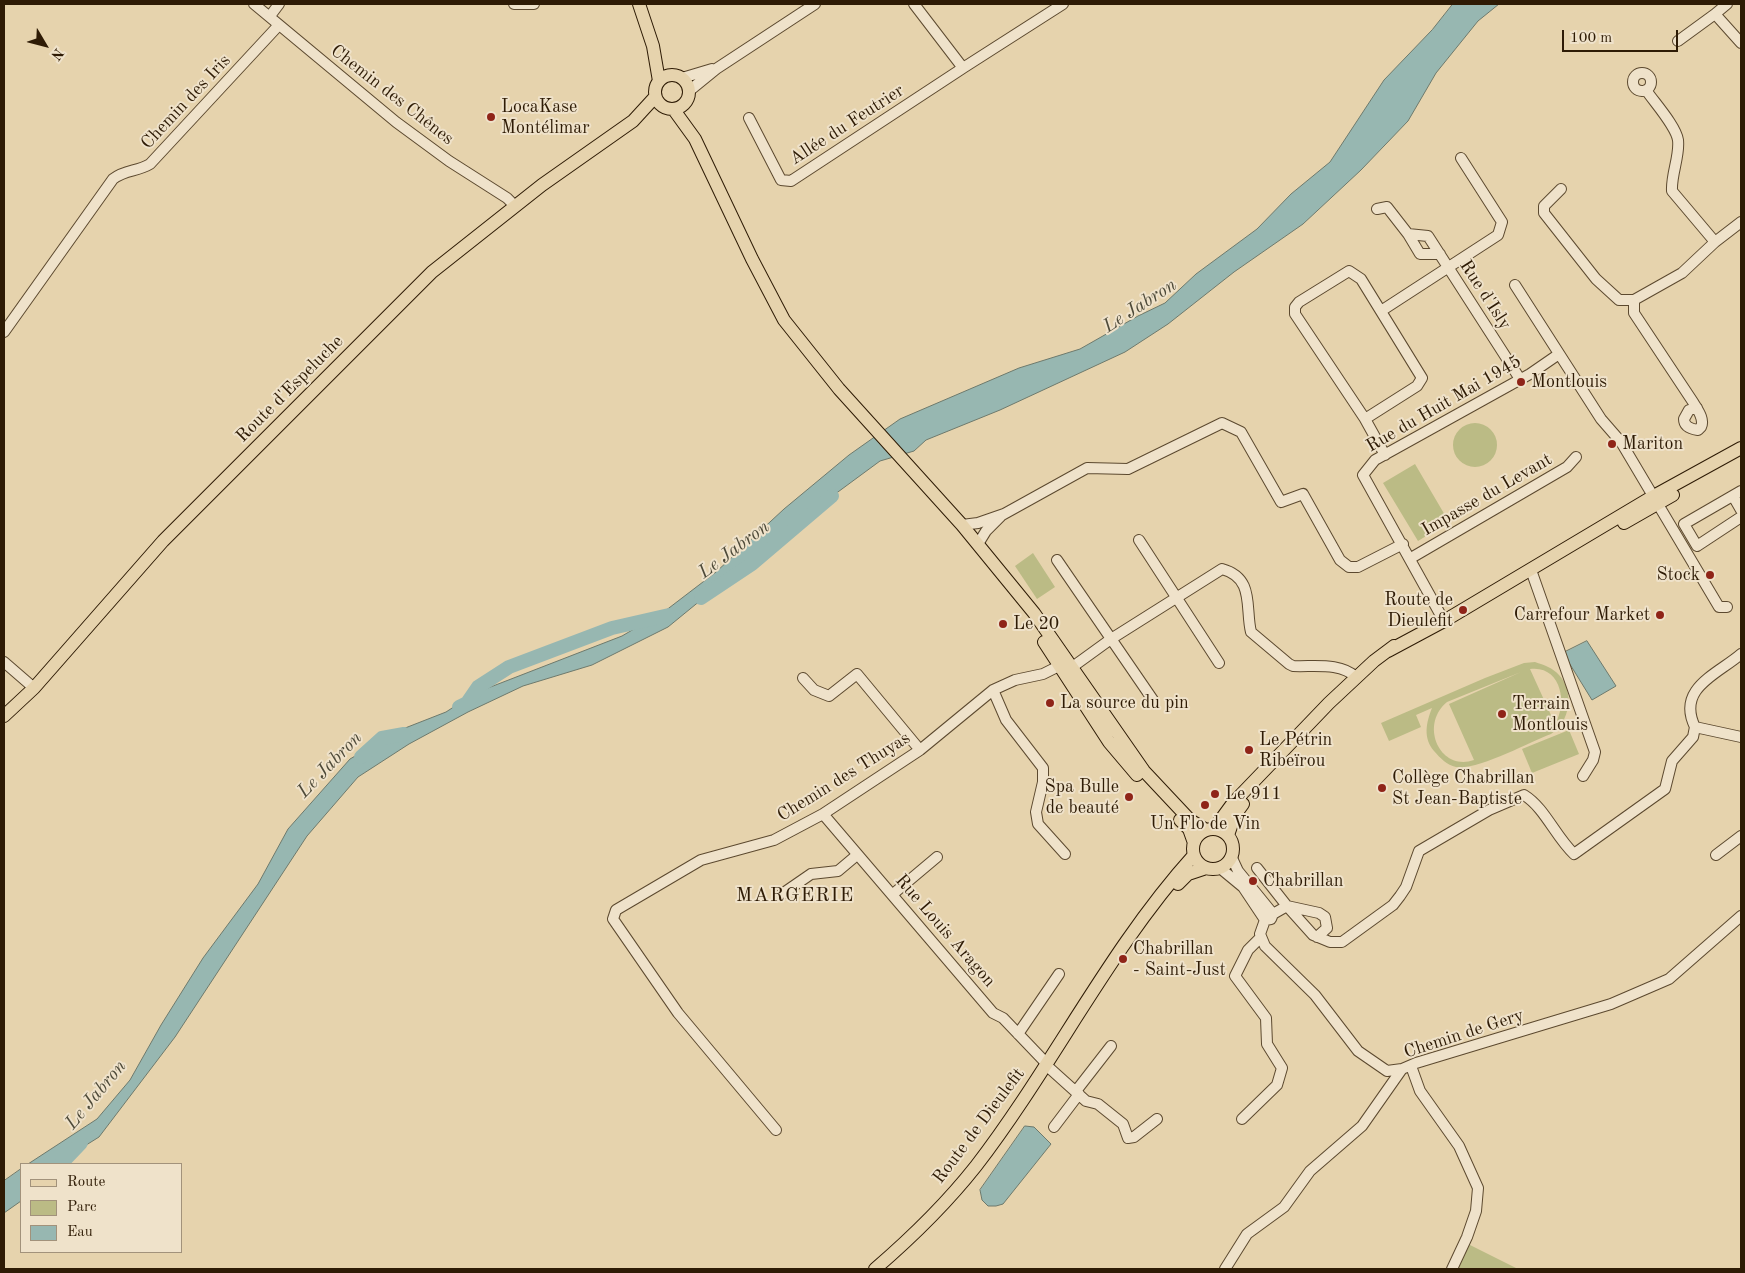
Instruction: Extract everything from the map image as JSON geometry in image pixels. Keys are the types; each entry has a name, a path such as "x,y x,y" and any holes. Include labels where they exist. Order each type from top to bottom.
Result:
{"main road":[{"path":"638,4 653,46 659,81"},
{"path":"653,46 678,77 688,96 695,140"},
{"path":"678,77 668,75 659,81 654,91 655,97 695,140 784,320 864,417 944,504 1034,613 1109,742 1140,779 1189,830 1199,863 1206,868 1220,868 1232,858 1233,846 1228,835 1239,808 1356,677"},
{"path":"668,109 688,96"},
{"name":"Route d'Espeluche","path":"4,716 34,688 163,542 432,272 515,206 633,121 655,97"},
{"name":"Route d'Espeluche","path":"633,121 668,109"},
{"path":"1194,849 1199,836 1210,830 1246,788 1356,677 1388,651 1443,618 1531,570 1639,505 1655,501 1700,479 1741,448"},
{"path":"1558,554 1609,532 1701,469 1741,448"},
{"path":"1064,667 1091,698 1144,771 1194,824 1228,835"},
{"name":"Route de Dieulefit","path":"875,1269 932,1216 974,1168 1047,1065 1134,933 1194,849"},
{"name":"Route de Dieulefit","path":"1079,1016 1180,882 1188,874 1206,868"}],"street":[{"name":"Chemin des Chênes","path":"254,4 270,16 278,26 396,122 449,161 507,198 515,206"},
{"path":"270,16 279,4"},
{"path":"514,4 533,6 534,4"},
{"path":"688,96 716,69 815,4"},
{"path":"914,4 963,68"},
{"name":"Allée du Feutrier","path":"749,118 780,180 784,182 791,181 1063,4"},
{"path":"1678,41 1728,4"},
{"path":"1715,14 1741,44"},
{"name":"Chemin des Iris","path":"4,332 113,179 122,172 138,170 150,164 278,26"},
{"path":"678,77 716,69"},
{"path":"1646,90 1675,131 1678,141 1671,181 1672,191 1714,242"},
{"path":"1381,311 1498,235 1502,222 1461,158"},
{"path":"1561,190 1544,206 1544,213 1596,279 1619,300 1634,300 1682,273 1714,242 1741,222"},
{"name":"Rue d'Isly","path":"1377,209 1388,207 1392,210 1420,254 1440,254"},
{"name":"Rue d'Isly","path":"1408,234 1428,236 1520,379"},
{"path":"1365,419 1417,386 1422,378 1361,279 1349,271 1300,302 1295,307 1295,314 1365,419 1385,455"},
{"path":"1515,284 1601,419 1621,442 1719,607 1727,607"},
{"path":"1634,300 1634,313 1697,408"},
{"name":"Rue du Huit Mai 1945","path":"1443,618 1363,475 1367,467 1385,455 1520,379 1559,354"},
{"path":"962,526 978,523 1004,514 1087,468 1128,469 1222,423 1241,432 1281,502 1302,494 1340,560 1349,567 1358,567 1403,544"},
{"name":"Impasse du Levant","path":"1411,558 1568,467 1576,457"},
{"path":"1741,510 1737,494 1684,524 1697,546 1741,516"},
{"path":"978,544 986,531 1004,514"},
{"path":"1680,542 1692,537"},
{"path":"1139,540 1219,663"},
{"path":"1057,560 1154,700"},
{"name":"Chemin des Thuyas","path":"776,1130 678,1013 613,919 616,910 700,860 774,840 823,814 920,750 992,690 1015,680 1064,667 1222,569 1228,570 1245,589 1250,608 1251,632 1264,644 1293,666 1340,667 1356,677"},
{"path":"1531,570 1595,752 1593,760 1583,776"},
{"path":"1257,868 1309,932 1317,937 1336,943 1347,939 1400,896 1419,850 1489,810 1524,794 1534,802 1560,841 1574,854 1664,789 1672,761 1693,737 1695,727 1689,708 1696,692 1707,677 1741,654"},
{"path":"4,662 34,688"},
{"path":"803,678 814,690 829,696 858,674 920,750"},
{"path":"992,690 1006,720 1042,768 1043,782 1036,812 1038,824 1065,854"},
{"path":"1695,727 1741,737"},
{"name":"Rue Louis Aragon","path":"823,814 993,1013 1003,1018 1047,1065 1086,1101 1098,1104 1122,1124 1128,1138 1134,1137 1157,1119"},
{"path":"1716,855 1741,836"},
{"path":"782,894 811,874 838,871 857,855"},
{"path":"893,894 937,857"},
{"path":"1232,858 1238,871 1269,917"},
{"path":"1220,868 1243,887 1269,917"},
{"path":"1242,1119 1277,1085 1282,1068 1267,1044 1266,1018 1235,976 1248,950 1261,937 1269,917 1286,906 1319,913 1326,917 1327,928 1317,937"},
{"name":"Chemin de Gery","path":"1225,1269 1247,1234 1284,1206 1310,1171 1362,1126 1407,1068 1611,1004 1668,979 1741,916"},
{"path":"1261,937 1264,946 1315,995 1358,1052 1388,1071 1407,1068 1420,1091 1459,1146 1478,1188 1476,1211 1467,1237 1452,1269"},
{"path":"1018,1034 1059,974"},
{"path":"1054,1127 1110,1046"}],"green space":[{"path":"1479,423 1491,429 1496,436 1496,454 1491,461 1484,466 1471,467 1463,464 1456,457 1453,441 1456,433 1463,426"},
{"path":"1415,464 1449,522 1418,541 1383,483"},
{"path":"1033,553 1055,587 1037,599 1015,566"},
{"name":"Terrain Montlouis","path":"1535,662 1545,666 1557,673 1564,682 1569,698 1566,715 1563,722 1551,734 1476,765 1456,767 1441,759 1428,741 1427,725 1432,708 1416,715 1421,727 1389,741 1381,723 1524,663","holes":["1530,669 1541,669 1549,673 1559,687 1561,706 1555,724","1521,672 1449,704 1474,760 1462,762 1452,759 1443,753 1437,744 1434,734 1435,722 1439,712 1447,702"]},
{"path":"1569,730 1579,754 1532,773 1522,749"},
{"path":"1464,1242 1518,1269 1450,1269"}],"water":[{"path":"1453,4 1499,4 1478,21 1436,73 1408,121 1361,170 1303,224 1234,272 1168,324 1125,352 1000,410 926,440 914,451 880,461 789,528 668,627 592,665 523,686 468,712 409,744 358,777 307,836 175,1037 99,1137 58,1163 30,1163 97,1119 130,1080 161,1025 203,958 258,884 288,829 350,759 400,730 446,712 475,693 622,636 665,611 716,572 784,509 849,455 900,419 1019,368 1080,349 1165,303 1196,274 1257,229 1291,194 1330,162 1384,80 1432,30"},
{"path":"1587,641 1616,686 1592,700 1563,653"},
{"path":"1025,1126 1034,1127 1051,1144 1003,1204 988,1206 982,1200 980,1190"},
{"path":"20,1170 20,1202 4,1213 4,1181"}],"waterway":[{"name":"Le Jabron","path":"701,598 752,564 832,496"},
{"name":"Le Jabron","path":"459,707 467,703 478,687 509,667 612,628 669,615"},
{"name":"Le Jabron","path":"361,757 382,738 404,734"},
{"name":"Le Jabron","path":"62,1163 81,1143"}],"place":[{"name":"LocaKase Montélimar","path":"491,117"},
{"name":"Montlouis","path":"1521,382"},
{"name":"Mariton","path":"1612,444"},
{"name":"Stock","path":"1710,575"},
{"name":"Route de Dieulefit","path":"1463,610"},
{"name":"Carrefour Market","path":"1660,615"},
{"name":"Le 20","path":"1003,624"},
{"name":"La source du pin","path":"1050,703"},
{"name":"Terrain Montlouis","path":"1502,714"},
{"name":"Le Pétrin Ribeïrou","path":"1249,750"},
{"name":"Collège Chabrillan St Jean-Baptiste","path":"1382,788"},
{"name":"Le 911","path":"1215,794"},
{"name":"Spa Bulle de beauté","path":"1129,797"},
{"name":"Un Flo de Vin","path":"1205,805"},
{"name":"Chabrillan","path":"1253,881"},
{"name":"Chabrillan - Saint-Just","path":"1123,959"}],"district":[{"name":"MARGERIE","path":"795,896"}]}
